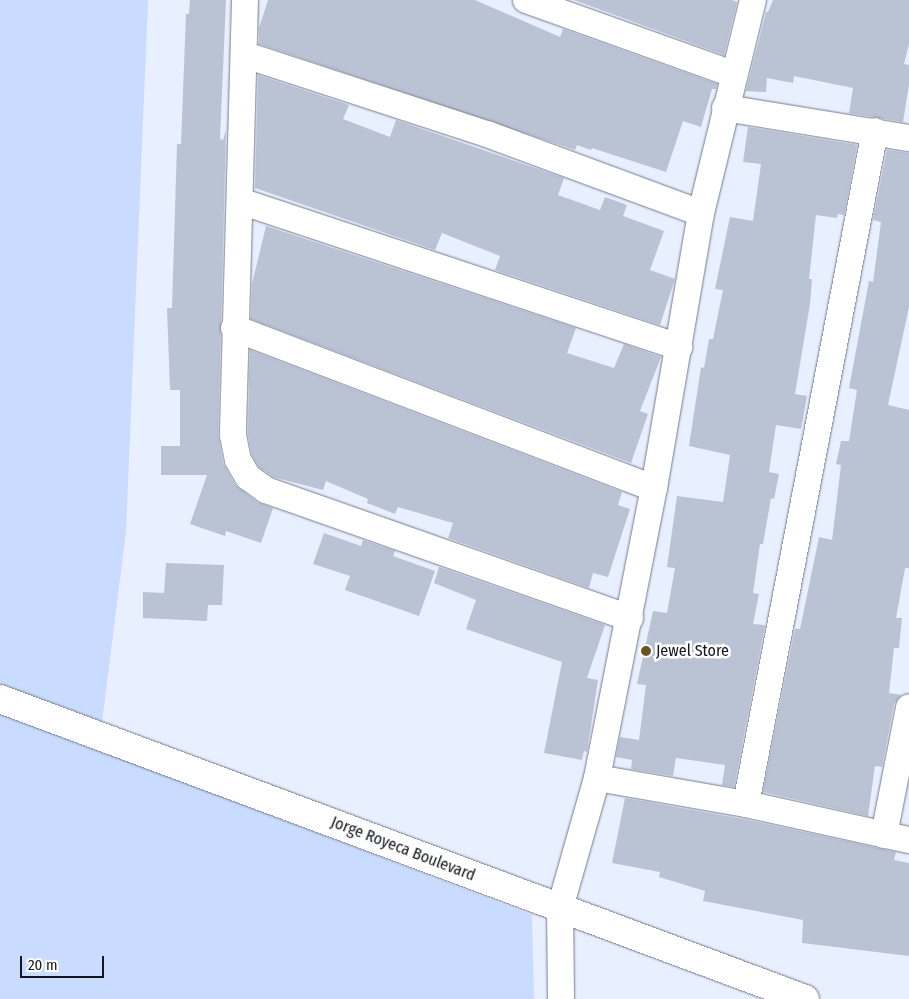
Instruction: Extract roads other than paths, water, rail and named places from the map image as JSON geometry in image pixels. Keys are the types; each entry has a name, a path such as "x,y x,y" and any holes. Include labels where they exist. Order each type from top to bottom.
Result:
{"street":[{"path":"245,0 240,201 234,328 233,435 238,460 248,477 266,490 630,618"},
{"path":"526,0 733,74"},
{"path":"561,999 560,908 597,778 630,618 654,488 701,213 733,74 753,0"},
{"path":"244,54 487,134 701,213"},
{"path":"725,108 909,138"},
{"path":"746,804 875,131"},
{"path":"240,201 679,347"},
{"path":"234,328 654,488"},
{"name":"Jorge Royeca Boulevard","path":"0,699 806,999"},
{"path":"597,778 746,804 897,838 909,708"}],"place":[{"name":"Jewel Store","path":"646,651"}]}
